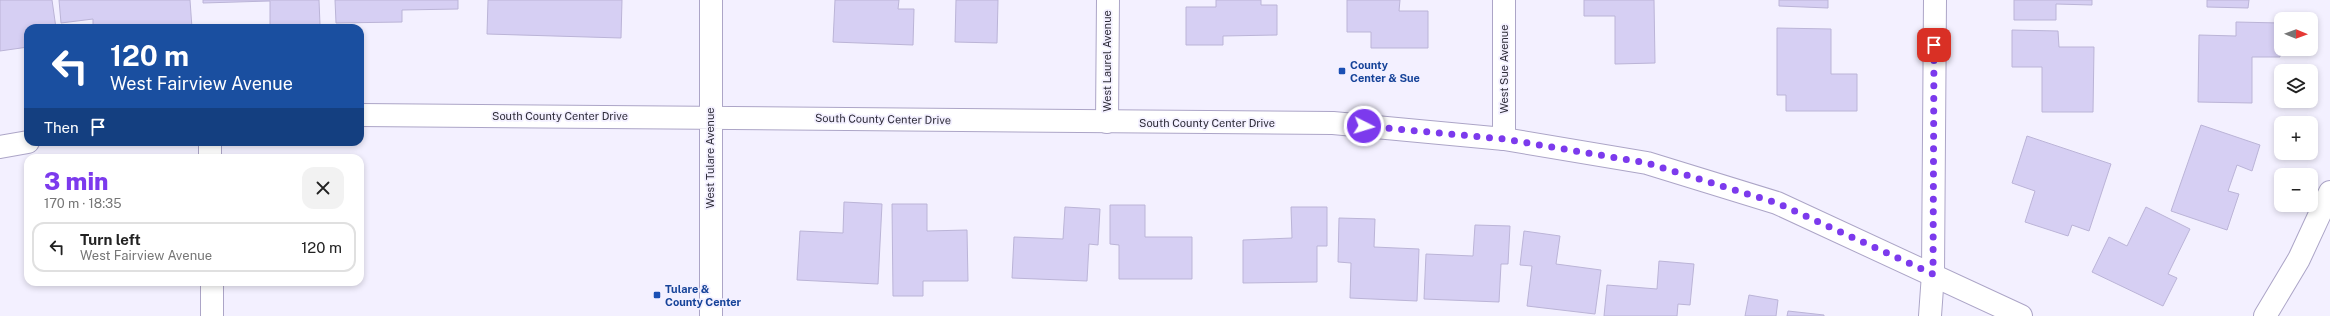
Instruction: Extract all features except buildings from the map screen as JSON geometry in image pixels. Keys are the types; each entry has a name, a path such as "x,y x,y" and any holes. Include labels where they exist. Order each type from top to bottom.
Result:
{"street":[{"name":"West Tulare Avenue","path":"711,0 711,316"},
{"name":"West Laurel Avenue","path":"1107,122 1108,0"},
{"name":"West Sue Avenue","path":"1504,0 1504,139"},
{"path":"1930,316 1933,274 1934,0"},
{"name":"South County Center Drive","path":"364,114 1332,123 1504,139 1647,163 1777,203 2021,316"},
{"path":"0,147 24,143"},
{"path":"2265,316 2299,259 2330,192"},
{"path":"212,286 212,316"}],"place":[{"name":"County Center & Sue","path":"1342,71"},
{"name":"Tulare & County Center","path":"657,295"}],"route":[{"path":"1364,126 1504,139 1647,163 1777,203 1933,274 1934,45"}]}
